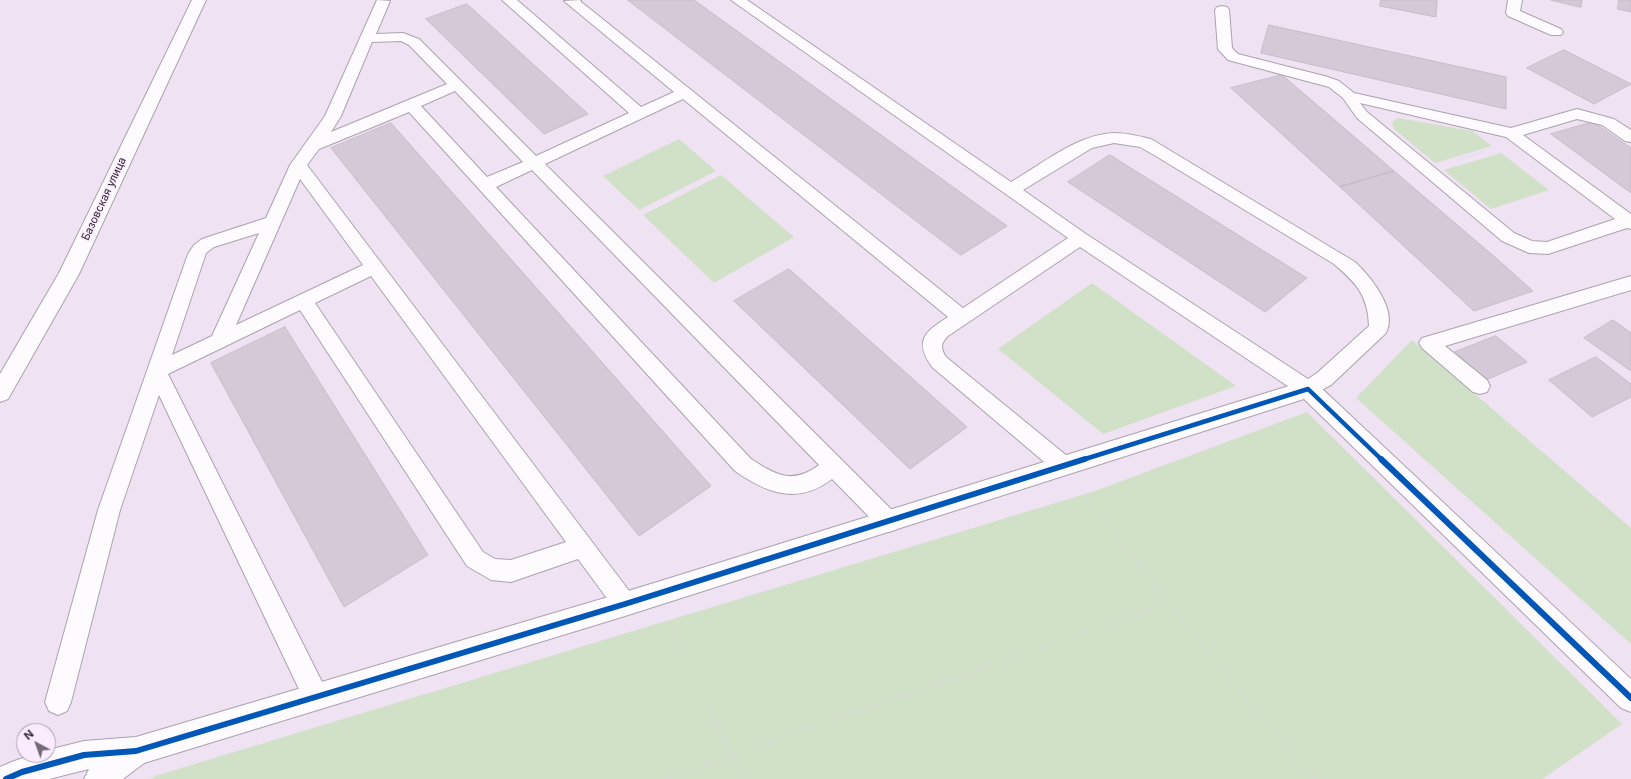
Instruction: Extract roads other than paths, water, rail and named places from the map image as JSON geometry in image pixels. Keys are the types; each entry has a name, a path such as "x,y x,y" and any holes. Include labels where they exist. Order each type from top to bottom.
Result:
{"street":[{"name":"Базовская улица","path":"0,393 69,274 199,0"},
{"path":"6,779 22,772 84,755 136,751 625,604 1308,389 1631,698"},
{"path":"99,779 136,751"}],"lane":[{"path":"219,341 298,165 314,145 333,116 383,0"},
{"path":"508,0 640,114"},
{"path":"572,0 684,93 962,318"},
{"path":"738,0 1011,190 1080,238 1308,389 1324,379 1380,328 1380,311 1374,296 1366,283 1340,260 1160,151 1145,144 1114,138 1086,144 1011,190"},
{"path":"1515,0 1513,13 1556,32"},
{"path":"1222,10 1225,49 1233,57 1334,84 1349,96 1353,104 1362,115 1508,236 1529,246 1548,248 1630,222"},
{"path":"367,38 395,37 409,39 417,45 889,522"},
{"path":"314,145 457,86"},
{"path":"485,185 684,93"},
{"path":"1349,96 1516,137 1630,222"},
{"path":"411,105 743,465 758,476 774,483 791,485 807,483 834,465"},
{"path":"1516,137 1577,114 1608,122 1631,137"},
{"path":"298,165 625,604"},
{"path":"58,702 104,528 200,250 214,241 272,222"},
{"path":"1064,466 939,362 932,353 930,347 932,341 938,334 1080,238"},
{"path":"157,371 374,267"},
{"path":"1480,386 1429,343 1631,283"},
{"path":"304,301 475,559 491,569 511,571 583,547"},
{"path":"157,371 316,696"}]}
